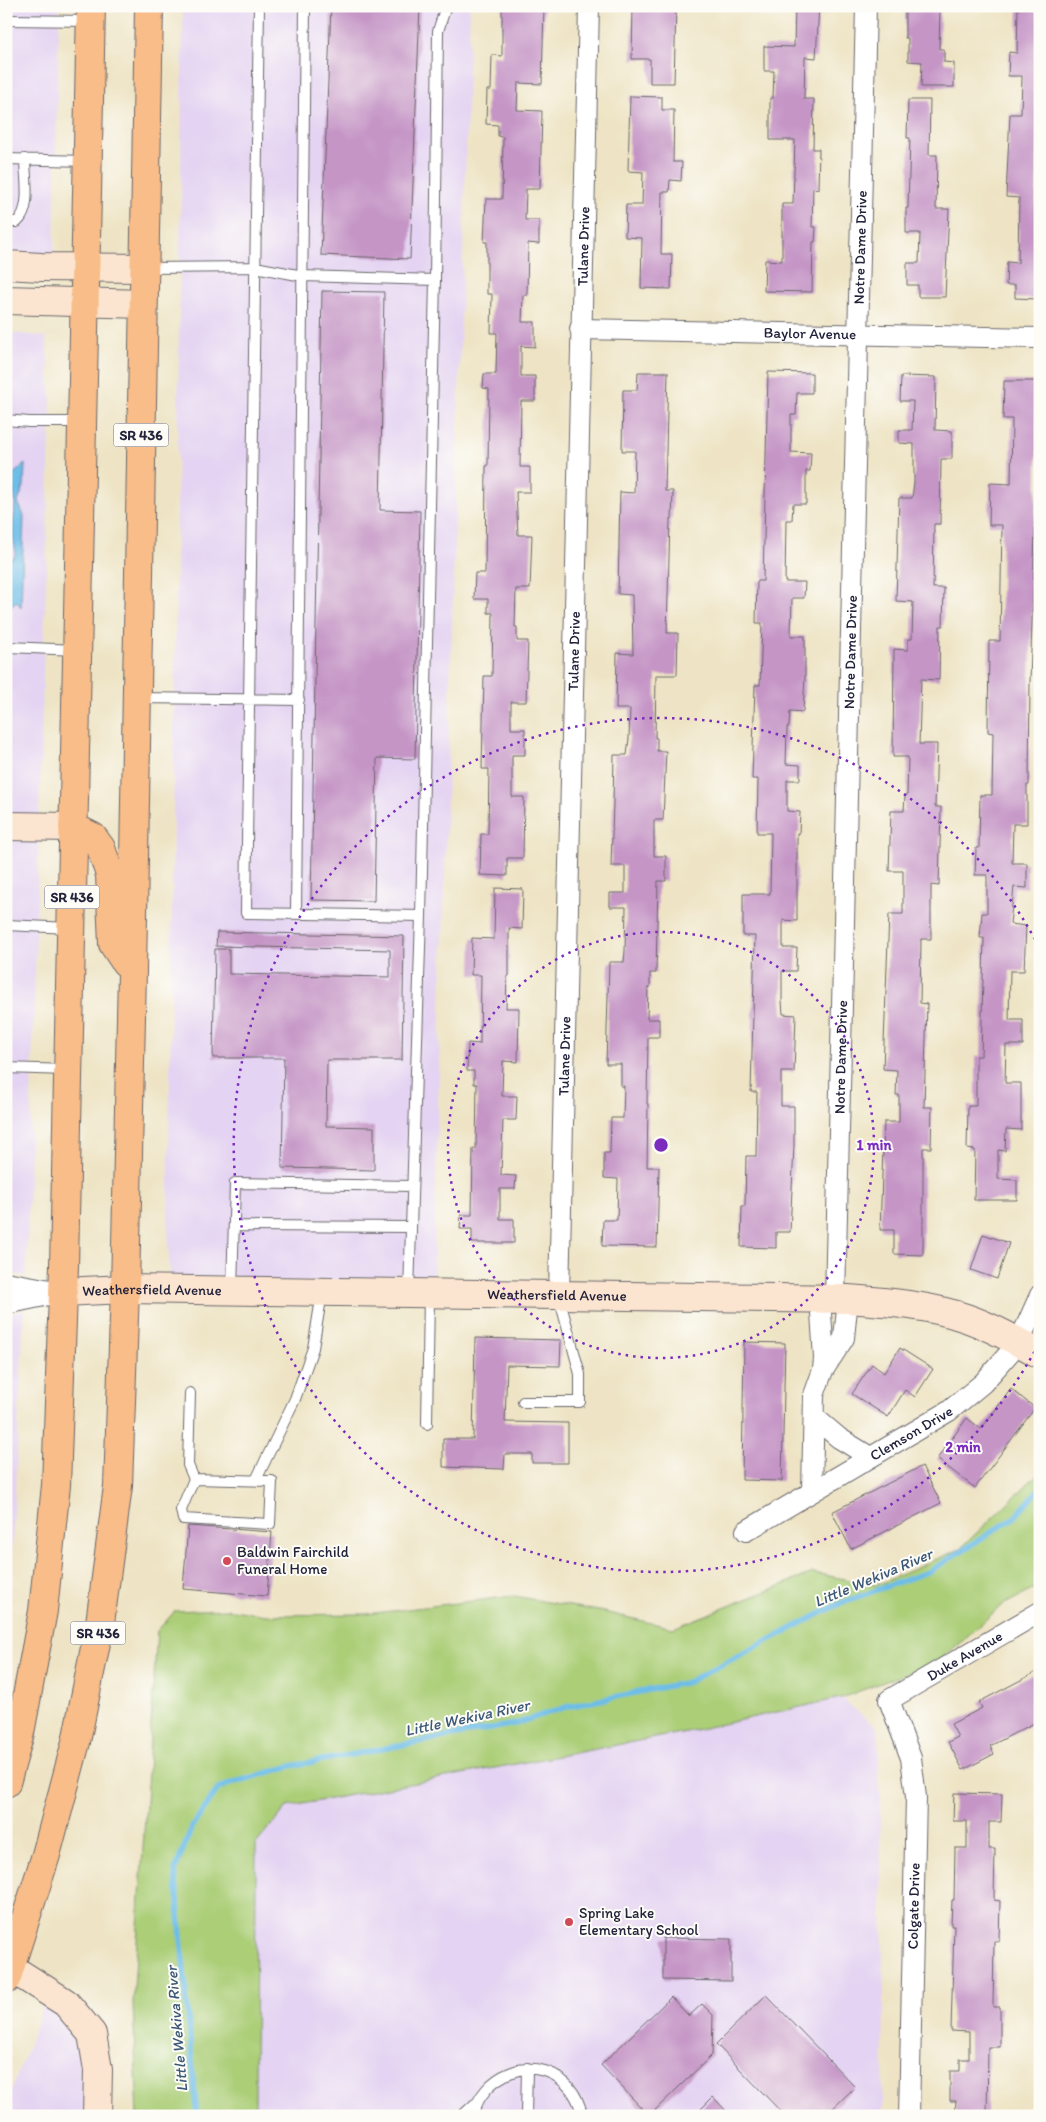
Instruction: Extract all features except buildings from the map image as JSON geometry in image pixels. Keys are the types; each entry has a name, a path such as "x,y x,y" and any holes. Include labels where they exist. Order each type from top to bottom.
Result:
{"main road":[{"name":"SR 436","path":"8,1970 46,1856 76,1742 100,1623 118,1486 125,1289 132,972 149,6"},
{"name":"SR 436","path":"6,1783 20,1733 43,1611 56,1485 63,1292 91,14"},
{"path":"73,827 93,837 101,848 110,875 113,944 132,972"}],"street":[{"name":"Tulane Drive","path":"559,1295 589,6"},
{"name":"Notre Dame Drive","path":"823,1370 824,1339 834,1299 866,6"},
{"path":"6,265 143,268"},
{"path":"6,300 143,304"},
{"name":"Baylor Avenue","path":"580,329 1040,338"},
{"path":"6,826 73,827"},
{"name":"Weathersfield Avenue","path":"6,1282 63,1292"},
{"name":"Weathersfield Avenue","path":"6,1304 63,1292 125,1289 834,1299 887,1302 925,1307 967,1318 1029,1348"},
{"name":"Clemson Drive","path":"746,1531 949,1411 1029,1348 1040,1295"},
{"name":"Notre Dame Drive","path":"812,1492 814,1395 823,1370 844,1338 834,1299"},
{"path":"814,1417 839,1438 870,1457"},
{"name":"Duke Avenue","path":"888,1700 1040,1612"},
{"name":"Colgate Drive","path":"888,1700 911,1758 916,1796 908,2116"},
{"path":"8,1970 66,2003 92,2034 98,2070 97,2116"}],"lane":[{"path":"259,6 246,913 421,916"},
{"path":"296,914 305,6"},
{"path":"427,1424 419,1293 411,1227 421,916 435,280 438,32 446,6"},
{"path":"6,20 91,14"},
{"path":"6,159 88,161"},
{"path":"6,222 17,222 24,216 26,204 25,159"},
{"path":"143,268 255,267 303,276 435,280"},
{"path":"6,420 82,422"},
{"path":"6,643 10,646 77,650"},
{"path":"136,698 299,700"},
{"path":"6,925 71,928"},
{"path":"6,1068 68,1070"},
{"path":"232,1290 235,1183 412,1186"},
{"path":"234,1226 411,1227"},
{"path":"256,1480 298,1391 313,1348 322,1292"},
{"path":"523,1402 580,1402 580,1374 559,1295"},
{"path":"190,1393 188,1465 194,1479 181,1510 183,1519 270,1524 272,1481 194,1479"},
{"path":"526,2116 527,2068"},
{"path":"462,2116 475,2104 488,2086 500,2077 506,2073 527,2068 547,2072 564,2082 577,2097 584,2116"},
{"path":"473,2116 475,2104"}],"path":[{"path":"6,469 9,466 7,463"},
{"path":"6,493 8,496 6,498"}],"shaded area":[{"path":"6,6 59,6 54,258 6,256"},
{"path":"183,6 470,6 433,1284 170,1280 168,1230"},
{"path":"6,332 46,337 51,400 39,817 6,816"},
{"path":"6,835 39,835 26,1276 6,1273"},
{"path":"24,1311 9,1614 6,1624 6,1313"},
{"name":"Spring Lake Elementary School","path":"841,1698 878,1729 884,2001 883,2116 255,2116 256,1844 287,1807 686,1732"},
{"path":"45,2001 82,2038 87,2116 6,2116 6,2105"}],"green space":[{"path":"1040,1472 1040,1586 1001,1606 945,1656 932,1664 841,1698 686,1732 287,1807 256,1844 255,2116 138,2116 133,2004 157,1631 175,1611 226,1609 266,1615 367,1614 514,1596 604,1612 673,1628 813,1573 877,1585 960,1549"}],"water":[{"path":"25,464 24,486 18,502 24,516 21,608 17,601 6,609 6,560 13,558 15,551 13,533 15,509 12,488 6,473 10,477"}],"waterway":[{"name":"Little Wekiva River","path":"197,2116 175,1870 192,1827 218,1789 232,1783 291,1766 515,1724 566,1707 688,1682 841,1603 930,1571 1015,1517 1040,1488"}],"place":[{"name":"Baldwin Fairchild Funeral Home","path":"227,1561"},
{"name":"Spring Lake Elementary School","path":"569,1922"}]}
